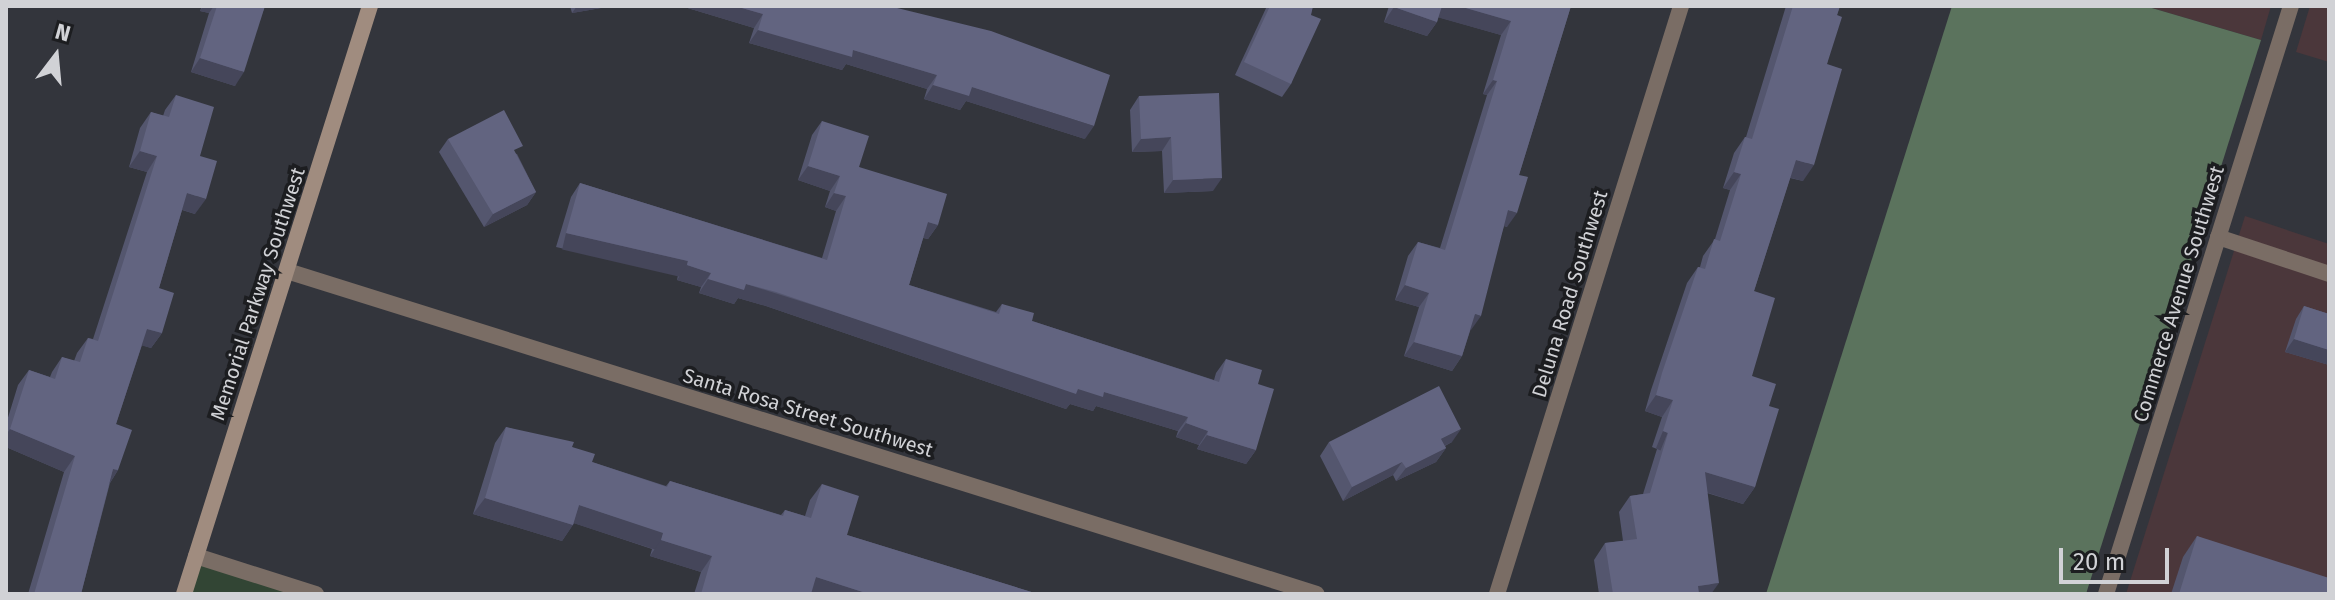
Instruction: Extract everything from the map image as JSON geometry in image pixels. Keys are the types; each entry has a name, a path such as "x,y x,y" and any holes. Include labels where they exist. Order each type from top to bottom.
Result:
{"street":[{"name":"Memorial Parkway Southwest","path":"184,594 370,6"},
{"name":"Deluna Road Southwest","path":"1497,594 1681,6"},
{"name":"Commerce Avenue Southwest","path":"2106,594 2291,6"},
{"path":"2218,237 2329,274"},
{"name":"Santa Rosa Street Southwest","path":"287,271 1317,594"},
{"path":"196,556 316,594"}],"shaded area":[{"path":"2145,6 2271,6 2261,40"},
{"path":"2310,6 2329,6 2329,62 2296,52"},
{"path":"2245,216 2329,244 2329,594 2126,594"}],"green space":[{"path":"1952,6 2145,6 2261,40 2086,594 1766,594"},
{"path":"196,556 294,594 184,594"}],"building":[{"path":"217,6 265,6 244,72 200,58"},
{"path":"735,6 889,6 991,31 1110,75 1094,126 972,87 969,96 933,85 937,75 853,50 852,57 758,30 763,14"},
{"path":"1270,6 1313,6 1311,15 1321,19 1291,84 1244,62"},
{"path":"1395,6 1442,6 1437,22"},
{"path":"1459,6 1571,6 1519,175 1528,177 1517,213 1508,210 1481,316 1475,314 1462,356 1414,342 1429,293 1405,285 1418,242 1445,250 1497,81 1493,80 1511,21"},
{"path":"1793,6 1840,6 1837,15 1842,17 1827,64 1842,69 1814,165 1796,160 1754,291 1775,298 1752,376 1776,384 1769,406 1779,409 1755,487 1705,472 1719,583 1698,586 1699,593 1691,594 1613,594 1605,543 1637,539 1630,496 1650,493 1668,433 1663,431 1673,400 1656,395 1662,373 1698,267 1705,269 1714,239 1720,241 1741,174 1734,172 1745,137 1752,139"},
{"path":"1219,93 1222,178 1173,180 1171,137 1141,139 1139,96"},
{"path":"176,95 214,107 200,156 217,161 206,199 187,193 159,288 174,293 162,333 147,329 116,424 132,430 118,470 113,469 81,594 34,594 75,456 10,429 29,370 55,379 62,357 80,362 88,338 98,341 157,156 140,151 151,112 169,117"},
{"path":"504,110 523,146 514,150 536,192 493,214 448,139"},
{"path":"822,121 869,136 859,167 947,194 938,225 928,222 909,285 999,314 1002,304 1034,313 1032,321 1219,382 1226,359 1262,370 1258,384 1274,389 1256,450 1207,435 1208,431 1186,423 1188,417 1104,392 1103,397 1078,389 1076,394 776,292 746,284 744,290 708,279 711,273 687,265 688,261 566,233 580,183 827,260 846,196 834,193 840,176 808,166"},
{"path":"2304,306 2329,314 2329,350 2294,339"},
{"path":"1439,386 1461,429 1441,439 1446,448 1406,468 1402,462 1352,487 1329,442"},
{"path":"506,427 574,442 572,447 595,454 592,462 667,487 670,481 783,516 785,510 811,518 822,484 859,496 847,535 1038,594 869,594 816,577 811,594 701,594 712,556 661,540 663,533 579,505 573,525 485,498"},
{"path":"2197,536 2329,578 2329,594 2179,594"}]}
